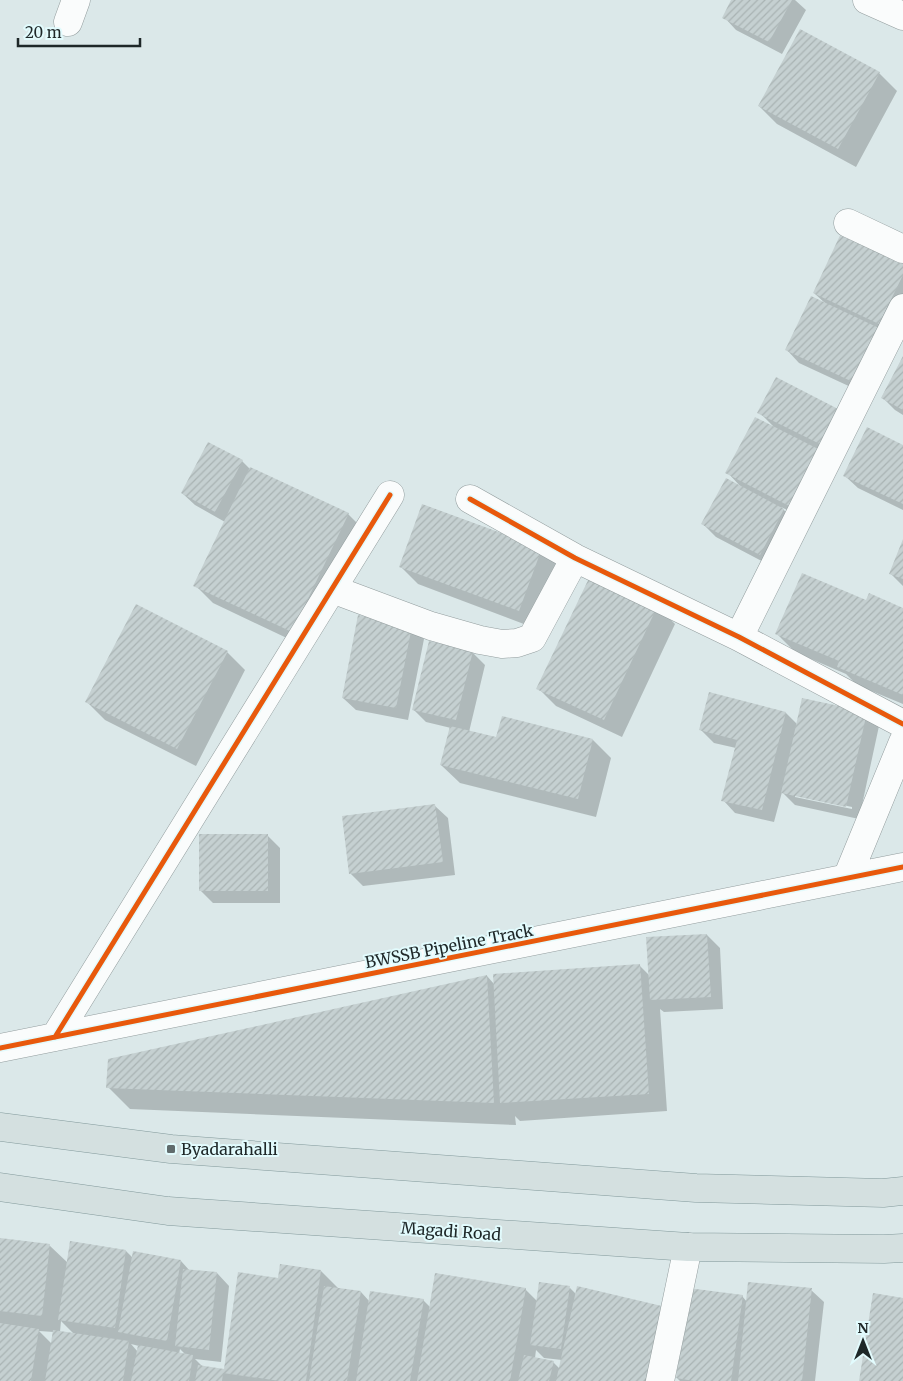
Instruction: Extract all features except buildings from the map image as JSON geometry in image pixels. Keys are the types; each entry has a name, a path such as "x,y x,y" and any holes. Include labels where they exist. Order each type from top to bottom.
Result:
{"main road":[{"path":"0,1127 171,1149 696,1188 882,1193 903,1191"},
{"name":"Magadi Road","path":"0,1187 168,1211 688,1247 903,1248"}],"street":[{"path":"866,0 903,16"},
{"path":"848,223 903,249"},
{"path":"739,637 903,308"},
{"path":"55,1037 390,495"},
{"path":"470,499 575,558 739,637 903,724"},
{"path":"332,589 432,626 480,640 502,644 532,638 575,558"},
{"path":"847,878 903,742"},
{"name":"BWSSB Pipeline Track","path":"0,1048 903,867"},
{"path":"660,1381 688,1247"}],"cycle path":[{"path":"55,1037 390,495"},
{"path":"470,499 575,558 739,637 903,724"},
{"path":"0,1048 903,867"}],"place":[{"name":"Byadarahalli","path":"171,1149"}]}
